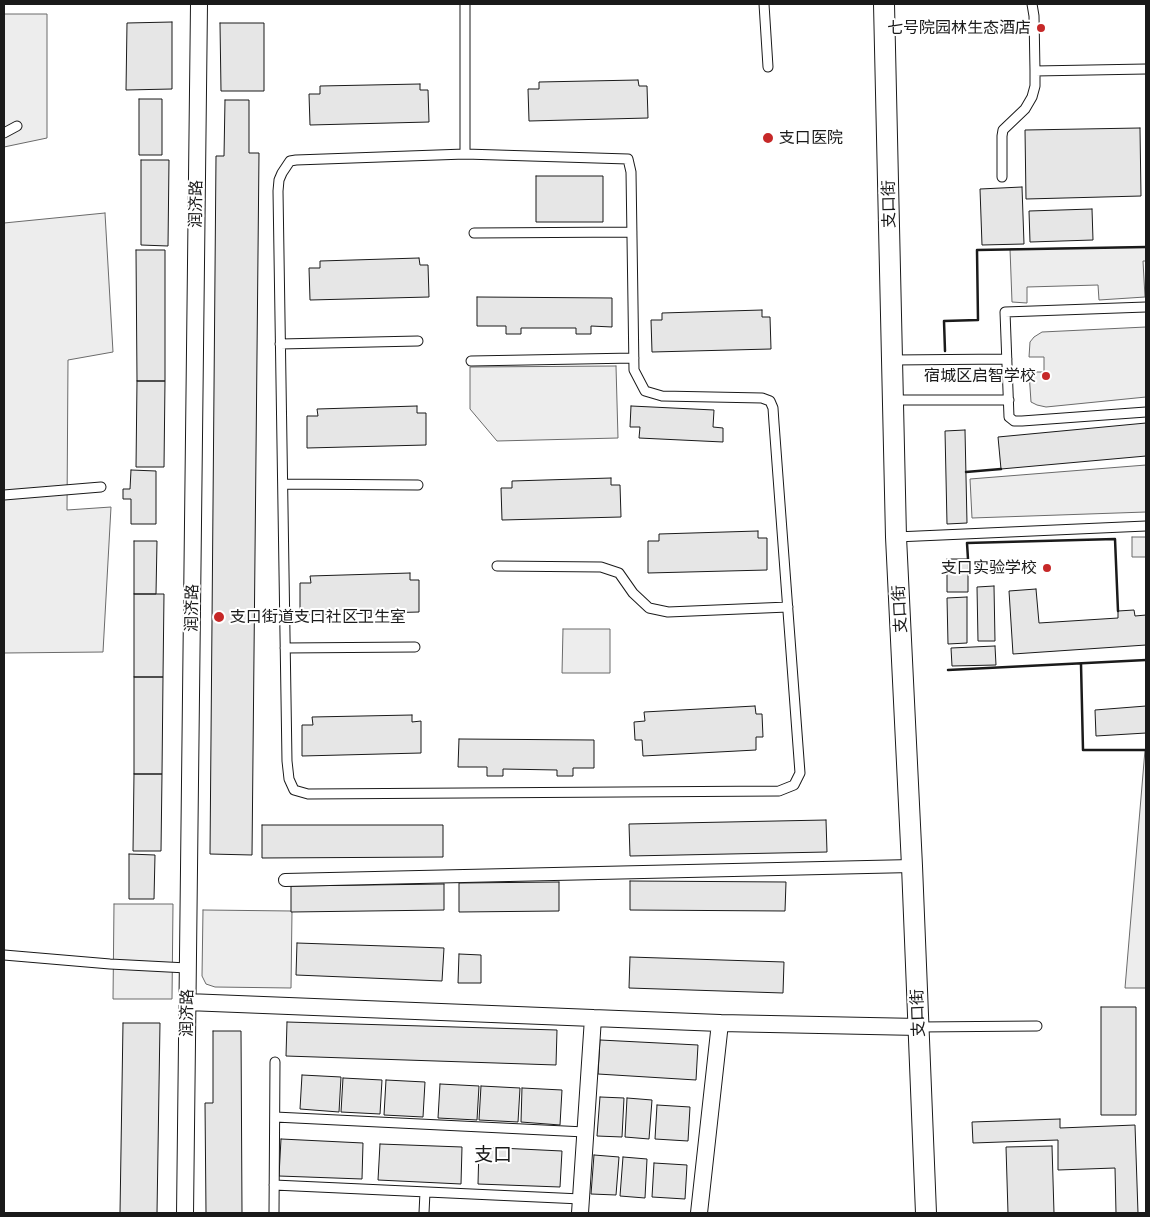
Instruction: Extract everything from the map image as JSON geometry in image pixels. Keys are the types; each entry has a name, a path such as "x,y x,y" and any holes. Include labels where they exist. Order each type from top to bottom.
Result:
{"street":[{"name":"润济路","path":"185,1213 199,4"},
{"name":"支口街","path":"884,4 896,537 926,1213"},
{"path":"285,880 912,866"},
{"path":"187,1002 720,1023 919,1027"},
{"path":"581,1206 593,1018"},
{"path":"699,1213 720,1023"}],"lane":[{"path":"465,4 465,154"},
{"path":"764,4 768,67"},
{"path":"1002,177 1003,130 1028,106 1034,86 1034,16 1032,4"},
{"path":"1035,71 1146,70"},
{"path":"4,133 17,126"},
{"path":"465,154 628,159 631,172 632,232 634,370 645,391 662,396 762,398 770,401 773,408 800,773 794,785 779,791 308,794 294,790 289,778 287,761 278,191 282,173 290,161 296,160 465,154"},
{"path":"474,233 632,232"},
{"path":"1146,307 1004,312 1009,417 1014,421 1146,412"},
{"path":"280,344 418,341"},
{"path":"471,361 634,358"},
{"path":"893,360 1007,359"},
{"path":"894,400 1009,400"},
{"path":"282,484 418,485"},
{"path":"4,495 101,487"},
{"path":"896,537 1146,526"},
{"path":"497,566 601,567 619,574 633,593 649,608 668,612 788,607"},
{"path":"285,648 415,648"},
{"path":"4,955 187,968"},
{"path":"919,1027 1037,1026"},
{"path":"274,1213 275,1062"},
{"path":"275,1117 586,1132"},
{"path":"274,1185 425,1192 581,1206"},
{"path":"424,1213 425,1192"}],"shaded area":[{"path":"4,14 47,14 47,138 4,147"},
{"path":"105,213 113,352 68,360 67,510 111,507 103,652 4,653 4,223"},
{"path":"1146,247 1146,261 1143,261 1145,297 1099,300 1098,285 1027,287 1027,303 1012,302 1010,249"},
{"path":"1146,327 1146,397 1046,407 1031,402 1029,372 1044,372 1044,357 1029,357 1030,342 1034,337 1042,332"},
{"path":"616,366 618,438 497,441 470,409 470,367"},
{"path":"1146,465 1146,512 972,518 970,479"},
{"path":"1132,537 1146,537 1146,557 1132,557"},
{"path":"563,629 610,629 610,673 562,673"},
{"path":"1145,750 1146,988 1125,988"},
{"path":"114,904 173,904 172,999 113,999"},
{"path":"203,910 292,911 291,988 215,987 206,984 202,976"}],"building":[{"path":"172,22 172,89 126,90 127,23"},
{"path":"220,23 264,23 264,91 221,91"},
{"path":"638,80 639,86 647,86 648,118 529,121 528,89 539,89 539,82"},
{"path":"420,84 420,90 428,90 429,122 310,125 309,94 320,94 320,86"},
{"path":"139,99 162,99 162,155 139,155"},
{"path":"225,100 249,100 249,153 259,153 252,855 210,854 216,156 224,156"},
{"path":"1140,128 1141,196 1026,199 1025,130"},
{"path":"141,160 169,160 168,246 141,245"},
{"path":"536,176 603,176 603,222 536,222"},
{"path":"1022,187 1024,244 982,245 980,189"},
{"path":"1092,209 1093,240 1030,242 1029,211"},
{"path":"136,250 165,250 165,381 137,381"},
{"path":"419,258 420,265 428,265 429,297 310,300 309,268 320,268 320,261"},
{"path":"477,297 612,298 612,327 591,326 591,334 576,334 576,328 521,328 521,334 506,334 506,326 477,326"},
{"path":"762,310 762,317 770,317 771,349 652,352 651,320 662,320 662,313"},
{"path":"137,381 165,381 164,467 136,467"},
{"path":"417,406 417,413 426,413 426,445 307,448 307,416 318,416 317,409"},
{"path":"631,406 714,410 713,427 723,428 723,442 639,438 640,427 630,427"},
{"path":"1146,423 1146,456 1001,469 998,437"},
{"path":"965,430 967,523 947,524 945,431"},
{"path":"131,470 156,471 156,524 131,524 131,499 123,499 123,489 130,489"},
{"path":"611,478 611,485 620,485 621,517 502,520 501,488 512,488 512,481"},
{"path":"758,531 758,538 767,538 767,570 648,573 648,541 659,541 659,534"},
{"path":"134,541 157,541 156,594 134,594"},
{"path":"947,559 968,559 968,592 947,592"},
{"path":"410,573 410,580 419,580 419,612 300,615 300,583 311,583 310,576"},
{"path":"994,586 995,641 978,641 977,587"},
{"path":"1036,589 1039,623 1118,618 1118,611 1134,610 1135,616 1146,615 1146,645 1013,654 1009,591"},
{"path":"134,594 164,594 163,677 134,677"},
{"path":"967,597 967,643 948,644 947,598"},
{"path":"995,646 996,665 952,666 951,648"},
{"path":"134,677 163,677 162,774 134,774"},
{"path":"755,706 756,714 762,714 763,737 756,737 756,750 643,756 642,740 635,740 634,722 645,721 644,712"},
{"path":"1146,706 1146,733 1096,736 1095,710"},
{"path":"412,715 412,722 421,721 421,753 302,756 302,725 313,725 312,717"},
{"path":"459,739 594,740 594,768 573,768 573,776 557,776 557,770 503,769 503,776 487,776 487,767 458,767"},
{"path":"134,774 162,774 161,851 133,851"},
{"path":"826,820 827,852 630,856 629,824"},
{"path":"262,825 443,825 443,857 262,858"},
{"path":"129,854 155,855 154,899 129,899"},
{"path":"630,881 786,882 785,911 630,910"},
{"path":"559,882 559,911 459,912 459,883"},
{"path":"444,884 444,910 291,912 291,886"},
{"path":"297,943 444,948 442,981 296,975"},
{"path":"459,954 481,955 481,983 458,983"},
{"path":"630,957 784,962 783,993 629,988"},
{"path":"1101,1007 1136,1007 1136,1115 1101,1115"},
{"path":"287,1022 557,1030 556,1065 286,1056"},
{"path":"123,1023 160,1023 157,1213 120,1213"},
{"path":"213,1031 241,1031 242,1213 206,1213 205,1103 213,1103"},
{"path":"600,1040 698,1045 696,1080 598,1074"},
{"path":"302,1075 341,1077 339,1112 300,1109"},
{"path":"343,1078 382,1080 380,1114 341,1112"},
{"path":"386,1080 425,1082 423,1117 384,1115"},
{"path":"440,1084 479,1086 477,1120 438,1118"},
{"path":"481,1086 520,1088 518,1122 479,1120"},
{"path":"522,1088 562,1090 560,1125 521,1122"},
{"path":"600,1097 624,1098 622,1137 597,1136"},
{"path":"627,1098 652,1100 649,1139 625,1137"},
{"path":"657,1105 690,1107 688,1141 655,1139"},
{"path":"1060,1119 1060,1128 1135,1125 1138,1213 1116,1213 1115,1168 1058,1170 1058,1140 973,1143 972,1122"},
{"path":"281,1139 363,1143 362,1179 279,1176"},
{"path":"380,1144 462,1147 461,1184 378,1180"},
{"path":"1052,1146 1054,1213 1008,1213 1006,1147"},
{"path":"479,1147 562,1151 560,1187 478,1184"},
{"path":"594,1155 619,1157 616,1195 591,1194"},
{"path":"623,1157 647,1159 645,1198 620,1196"},
{"path":"654,1163 687,1165 685,1199 652,1197"}],"wall":[{"path":"945,351 944,321 978,320 977,250 1146,247"},
{"path":"966,472 1001,469"},
{"path":"968,559 967,543 1115,539 1118,611"},
{"path":"948,670 1146,660"},
{"path":"1081,664 1083,750 1146,750"}],"place":[{"name":"七号院园林生态酒店","path":"1041,28"},
{"name":"支口医院","path":"768,138"},
{"name":"宿城区启智学校","path":"1046,376"},
{"name":"支口实验学校","path":"1047,568"},
{"name":"支口街道支口社区卫生室","path":"219,617"}],"district":[{"name":"支口","path":"493,1155"}]}
